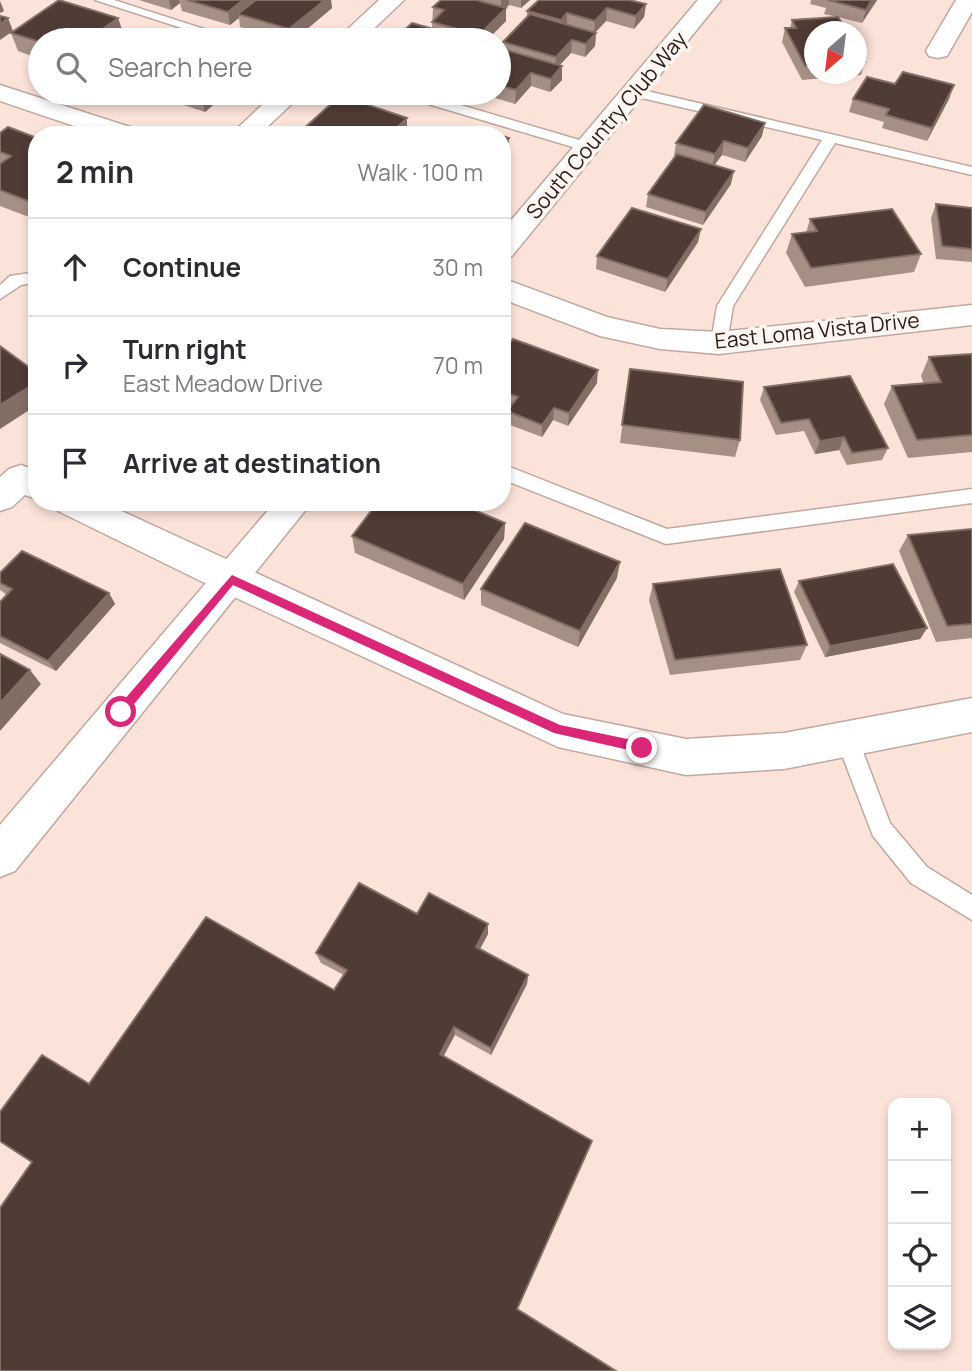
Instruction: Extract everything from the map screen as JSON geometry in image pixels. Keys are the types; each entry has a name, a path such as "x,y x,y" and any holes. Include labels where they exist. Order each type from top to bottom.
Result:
{"street":[{"path":"362,28 393,0"},
{"name":"South Country Club Way","path":"511,239 710,0"},
{"path":"937,51 967,0"},
{"path":"4,99 96,126"},
{"path":"253,126 277,105"},
{"name":"East Loma Vista Drive","path":"511,291 600,326 660,340 719,343 972,315"},
{"path":"89,511 558,730 686,757 784,751 972,715"},
{"path":"0,857 288,511"}],"lane":[{"path":"101,0 193,28"},
{"path":"634,92 972,171"},
{"path":"446,105 588,147"},
{"path":"719,343 725,306 831,138"},
{"path":"0,294 16,281 28,279"},
{"path":"511,475 666,537 972,495"},
{"path":"847,739 881,829 919,875 972,908"}],"building":[{"path":"59,0 118,18 104,28 28,28 28,38 11,33"},
{"path":"187,0 243,0 228,12"},
{"path":"256,0 325,0 290,28 238,14"},
{"path":"441,0 476,0 506,8 486,28 454,28 432,22 444,10 433,7"},
{"path":"539,0 629,0 646,4 636,16 607,8 595,21 567,13 561,20 527,11"},
{"path":"828,0 872,0 866,10"},
{"path":"530,14 596,33 586,44 572,40 556,57 511,44 511,34"},
{"path":"0,16 8,18 0,24"},
{"path":"838,17 840,21 804,21 804,64 785,28 796,28 792,20"},
{"path":"412,23 430,28 407,28"},
{"path":"511,51 562,66 551,79 531,73 516,90 511,89"},
{"path":"903,72 954,85 932,128 886,115 889,109 853,99 863,84 867,84 867,77 895,84"},
{"path":"330,105 368,105 407,118 399,126 307,126"},
{"path":"704,105 765,123 748,148 724,141 715,154 676,143"},
{"path":"8,127 28,135 28,201 0,190 0,164 11,156 0,152 0,133"},
{"path":"677,154 734,171 706,212 648,194"},
{"path":"936,204 972,208 972,249 942,246"},
{"path":"632,208 701,229 668,279 597,256"},
{"path":"892,209 921,254 811,268 792,234 817,231 810,219"},
{"path":"513,339 598,370 569,413 554,408 542,425 511,413 511,406 518,397 511,394"},
{"path":"0,346 28,366 28,388 0,405"},
{"path":"972,354 972,435 917,440 892,386 941,382 929,357"},
{"path":"630,369 743,382 740,440 622,425"},
{"path":"850,376 888,448 852,453 844,437 820,441 809,419 781,423 764,387"},
{"path":"371,511 476,511 505,523 463,584 352,536"},
{"path":"525,523 620,562 580,631 481,589"},
{"path":"972,529 972,624 947,626 908,535"},
{"path":"22,551 109,593 48,661 0,636 0,602 12,589 0,583 0,573"},
{"path":"893,564 927,628 830,646 799,581"},
{"path":"780,569 807,645 675,660 653,584"},
{"path":"0,654 30,670 0,703"},
{"path":"359,883 417,914 429,893 488,924 476,947 528,975 491,1048 454,1027 440,1054 592,1141 517,1309 616,1371 0,1371 0,1208 32,1162 0,1141 0,1112 42,1055 89,1084 206,917 334,990 347,970 316,953"}],"route":[{"path":"121,712 232,580 558,730 642,748"}]}
